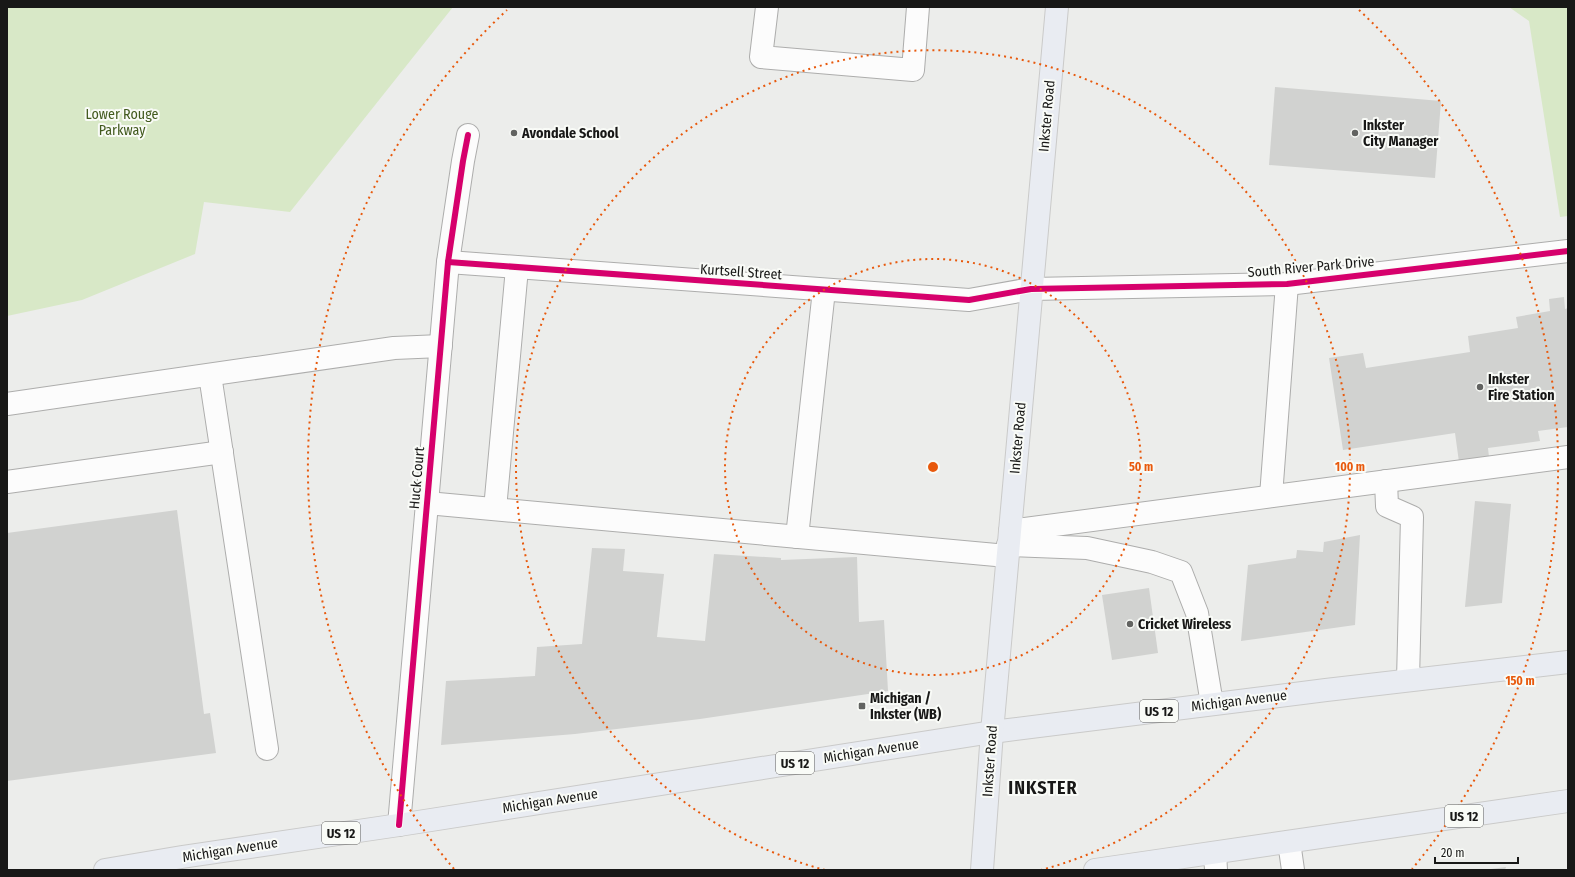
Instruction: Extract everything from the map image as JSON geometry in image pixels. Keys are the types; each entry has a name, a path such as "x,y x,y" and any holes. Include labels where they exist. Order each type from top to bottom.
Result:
{"main road":[{"name":"Inkster Road","path":"982,870 992,732 1057,7"},
{"name":"Michigan Avenue","path":"105,870 206,861 399,824 992,732 1408,680 1568,662"},
{"name":"US 12","path":"1096,870 1215,861 1290,842 1568,801"}],"street":[{"path":"767,7 761,56 913,70 918,7"},
{"name":"Huck Court","path":"399,824 448,262 468,135"},
{"name":"South River Park Drive","path":"1031,289 1287,284 1568,251"},
{"name":"Kurtsell Street","path":"448,262 968,300 1031,289"},
{"path":"495,509 517,268"},
{"path":"1271,496 1287,284"},
{"path":"797,537 824,290"},
{"path":"7,404 394,348 441,346"},
{"path":"210,374 267,749"},
{"path":"7,482 222,452"},
{"path":"1009,544 1271,496 1568,457"},
{"path":"1386,481 1388,506 1412,517 1408,680"},
{"path":"427,503 797,537 1087,548 1152,562 1181,572 1197,613 1212,704"},
{"path":"1290,842 1293,870"}],"green space":[{"name":"Lower Rouge Parkway","path":"7,7 453,7 290,212 204,202 195,254 82,300 7,316"},
{"path":"1509,7 1568,7 1568,216 1560,217 1529,21"}],"building":[{"name":"Inkster City Manager","path":"1275,87 1441,101 1435,178 1269,165"},
{"path":"1564,297 1565,309 1568,308 1568,427 1538,431 1540,441 1488,448 1489,457 1459,462 1455,433 1343,450 1329,358 1363,353 1366,368 1470,352 1468,336 1518,328 1516,317 1550,311 1549,299"},
{"path":"1475,501 1511,504 1502,603 1465,607"},
{"path":"177,510 204,714 210,713 216,753 7,781 7,533"},
{"path":"1360,535 1355,625 1241,641 1248,565 1296,558 1297,550 1323,552 1324,542"},
{"path":"592,548 625,549 623,571 664,574 657,637 705,641 714,554 781,558 781,560 857,557 859,622 884,620 888,691 700,719 575,734 441,745 446,681 535,676 537,647 582,644"},
{"name":"Cricket Wireless","path":"1149,588 1158,653 1112,660 1102,595"},
{"path":"1506,867 1505,870 1491,870 1491,869"}],"cycle path":[{"path":"399,825 448,262 468,135"},
{"path":"448,262 969,300 1031,289 1287,284 1568,251"}],"place":[{"name":"Avondale School","path":"514,133"},
{"name":"Inkster City Manager","path":"1355,133"},
{"name":"Inkster Fire Station","path":"1480,387"},
{"name":"Cricket Wireless","path":"1130,624"},
{"name":"Michigan / Inkster (WB)","path":"862,706"}],"district":[{"name":"INKSTER","path":"1043,788"}]}
